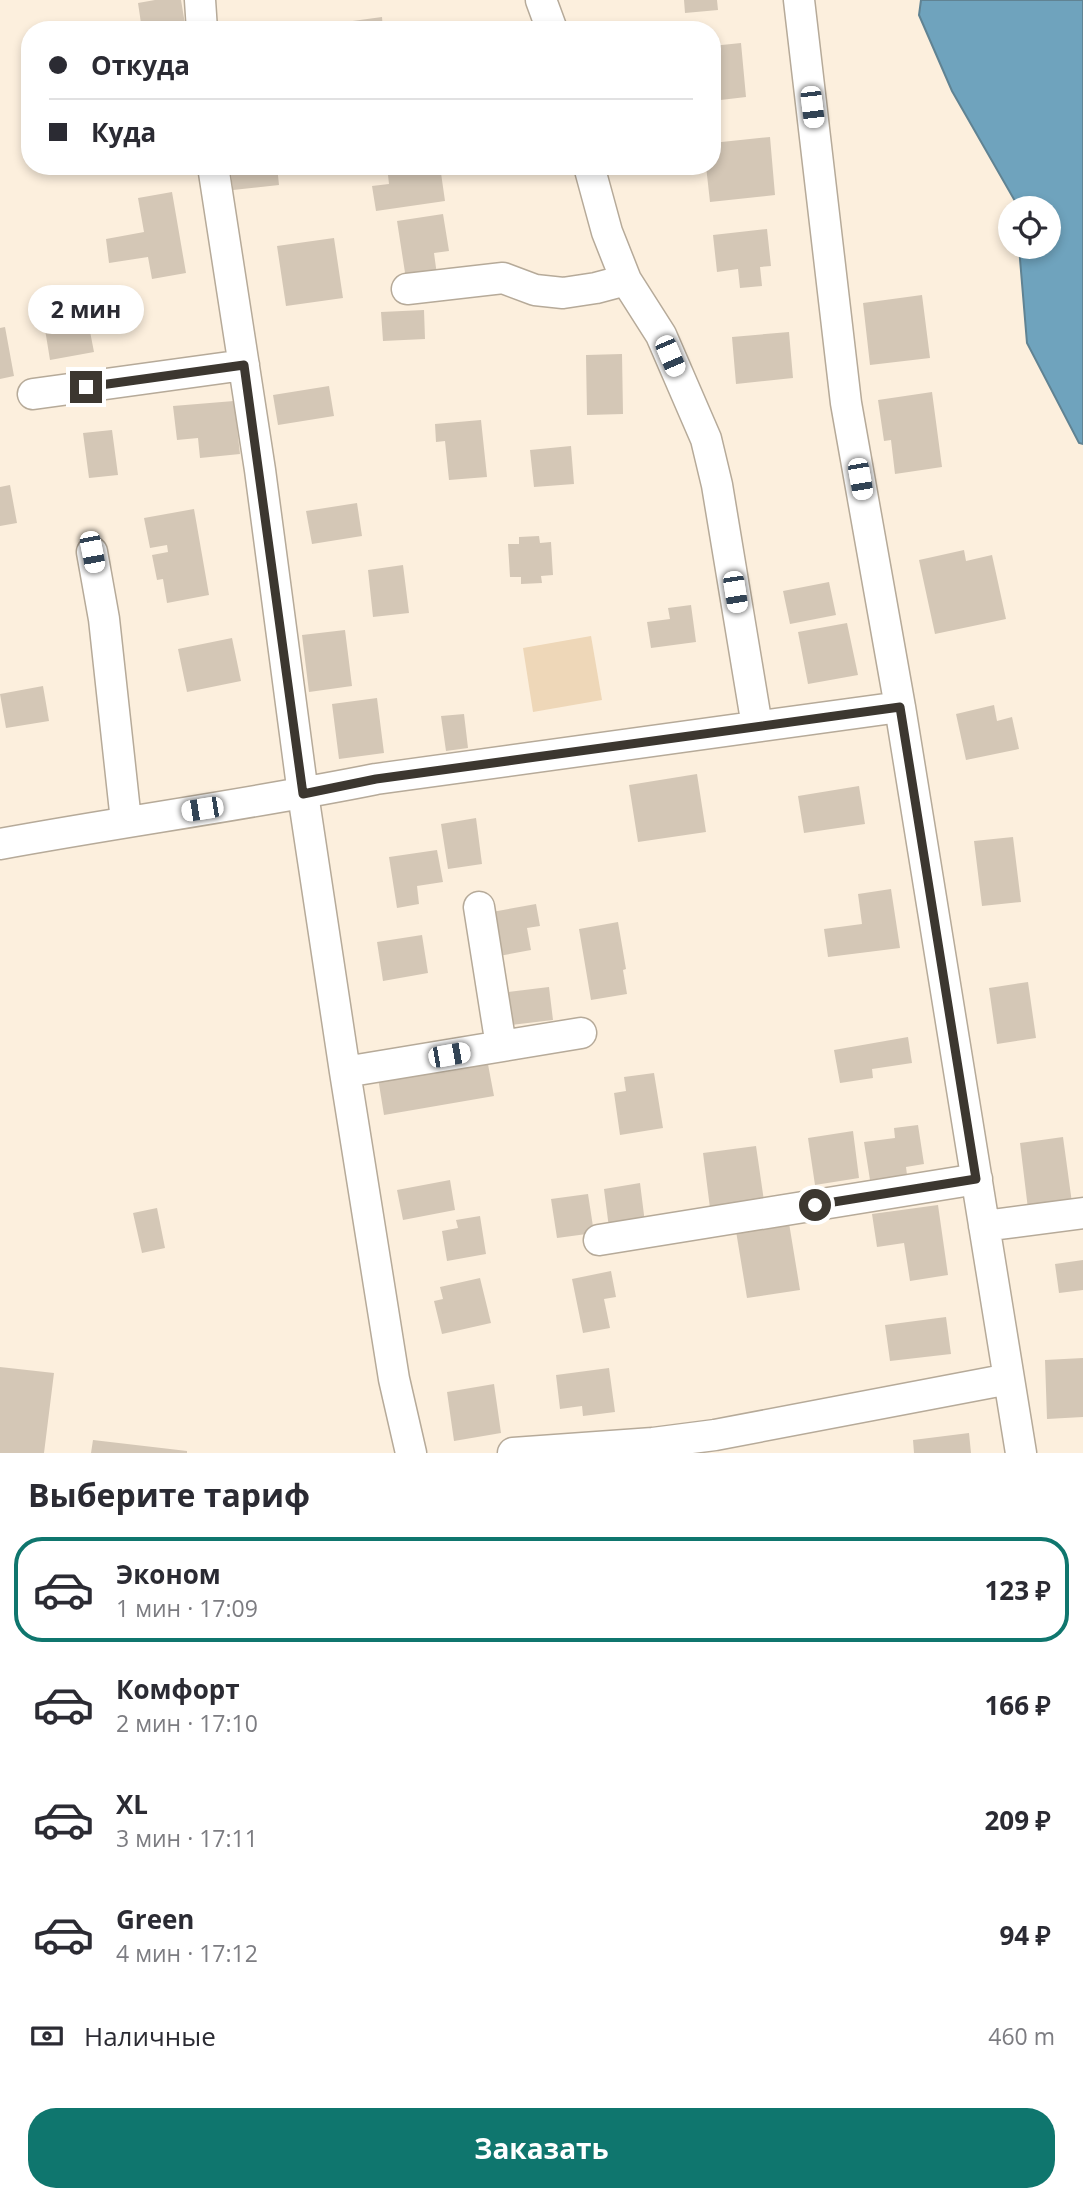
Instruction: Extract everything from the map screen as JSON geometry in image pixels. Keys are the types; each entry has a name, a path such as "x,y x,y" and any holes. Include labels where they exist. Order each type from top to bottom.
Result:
{"street":[{"path":"200,0 201,21"},
{"path":"541,0 549,21"},
{"path":"799,0 846,403 900,707 1021,1453"},
{"path":"214,175 345,1072 394,1379 411,1453"},
{"path":"591,175 607,232 626,280 661,335 706,439 717,485 757,726"},
{"path":"407,289 503,278 535,290 563,293 626,280"},
{"path":"33,394 244,365"},
{"path":"92,552 104,619 126,821"},
{"path":"0,844 126,821 303,794 376,779 900,707"},
{"path":"479,907 501,1046"},
{"path":"345,1072 581,1032"},
{"path":"600,1240 976,1179"},
{"path":"984,1226 1083,1213"},
{"path":"513,1453 653,1443 715,1435 1009,1379"}],"shaded area":[{"path":"591,636 602,700 533,712 523,648"}],"water":[{"path":"921,0 1083,0 1083,444 1079,443 1027,343 1020,259 1061,259 1061,196 1012,196 952,91 919,15"}],"building":[{"path":"181,0 184,21 141,21 138,3"},
{"path":"684,0 717,0 718,10 685,13"},
{"path":"382,17 382,21 353,21"},
{"path":"741,43 746,97 721,100 721,45"},
{"path":"770,137 775,195 710,202 707,175 721,175 721,142"},
{"path":"231,175 278,175 279,185 233,190"},
{"path":"388,175 441,175 445,201 376,211 372,186 389,184"},
{"path":"172,192 186,273 152,279 148,257 109,263 106,239 144,232 138,198"},
{"path":"443,214 449,251 434,253 437,275 406,279 397,221"},
{"path":"767,229 771,266 760,267 762,286 740,288 738,269 717,272 713,235"},
{"path":"334,238 343,298 286,306 277,246"},
{"path":"922,295 930,358 870,365 863,303"},
{"path":"424,310 425,339 383,341 381,312"},
{"path":"87,316 94,352 50,360 44,323"},
{"path":"5,327 14,376 0,379 0,328"},
{"path":"789,332 793,378 736,384 732,337"},
{"path":"622,354 623,414 587,415 586,355"},
{"path":"329,386 334,416 278,425 273,395"},
{"path":"932,392 942,467 895,474 891,440 884,441 878,400"},
{"path":"234,401 240,454 200,458 198,438 177,440 173,406"},
{"path":"481,420 487,477 449,480 445,441 436,442 435,424"},
{"path":"112,430 118,475 89,478 83,433"},
{"path":"571,446 574,484 534,487 530,450"},
{"path":"10,485 17,523 0,526 0,487"},
{"path":"357,503 362,536 312,544 306,511"},
{"path":"194,509 209,595 167,603 163,579 157,580 152,555 168,552 167,545 150,548 144,518"},
{"path":"539,536 540,543 551,542 553,575 541,576 542,583 521,584 521,577 510,577 508,544 519,544 519,537"},
{"path":"964,550 966,561 992,555 1006,619 935,634 919,560"},
{"path":"403,565 409,613 373,617 368,570"},
{"path":"829,582 836,615 790,624 783,591"},
{"path":"691,605 696,642 651,648 647,622 670,619 668,608"},
{"path":"847,623 858,675 808,684 798,632"},
{"path":"345,630 352,686 309,692 302,635"},
{"path":"232,638 241,681 187,692 178,649"},
{"path":"43,686 49,721 6,728 0,694"},
{"path":"377,698 384,753 339,759 332,704"},
{"path":"994,705 997,721 1012,717 1019,749 966,760 956,714"},
{"path":"464,714 468,748 446,751 441,716"},
{"path":"697,774 706,832 638,842 629,785"},
{"path":"859,786 865,824 804,833 798,796"},
{"path":"476,818 482,864 448,869 441,824"},
{"path":"1013,837 1021,902 982,906 974,841"},
{"path":"437,850 443,882 417,886 419,904 397,908 389,857"},
{"path":"891,889 900,948 828,957 824,929 862,924 858,894"},
{"path":"536,904 540,926 527,928 531,950 499,956 492,912"},
{"path":"618,922 626,969 623,970 627,994 591,1000 579,929"},
{"path":"422,935 428,973 383,981 377,942"},
{"path":"1028,982 1036,1038 997,1044 989,988"},
{"path":"549,987 553,1020 511,1025 507,992"},
{"path":"908,1037 912,1063 872,1069 873,1078 840,1083 834,1050"},
{"path":"487,1059 494,1096 384,1115 378,1078"},
{"path":"654,1073 663,1128 620,1135 614,1093 626,1091 624,1077"},
{"path":"918,1125 924,1164 906,1167 907,1175 870,1180 864,1142 895,1138 894,1128"},
{"path":"853,1131 859,1178 815,1185 808,1138"},
{"path":"1063,1137 1072,1203 1028,1209 1020,1143"},
{"path":"756,1146 764,1201 710,1208 703,1153"},
{"path":"450,1180 455,1210 403,1220 397,1190"},
{"path":"640,1183 645,1223 609,1228 604,1189"},
{"path":"588,1194 594,1233 557,1238 551,1199"},
{"path":"938,1205 948,1275 910,1281 904,1243 877,1247 872,1214"},
{"path":"157,1208 165,1248 142,1253 133,1213"},
{"path":"480,1216 486,1254 447,1261 442,1231 458,1228 456,1220"},
{"path":"789,1223 800,1290 747,1298 736,1231"},
{"path":"1083,1260 1083,1290 1059,1293 1055,1264"},
{"path":"611,1271 616,1297 604,1299 610,1328 583,1333 572,1279"},
{"path":"480,1278 491,1323 442,1334 434,1301 443,1299 440,1287"},
{"path":"946,1317 951,1354 890,1361 885,1325"},
{"path":"1083,1358 1083,1417 1047,1419 1045,1360"},
{"path":"0,1367 54,1373 44,1453 0,1453"},
{"path":"609,1368 615,1412 583,1416 582,1406 560,1409 556,1375"},
{"path":"494,1384 501,1433 454,1441 447,1392"},
{"path":"969,1433 971,1453 914,1453 913,1440"},
{"path":"93,1440 187,1451 187,1453 91,1453"}],"route":[{"path":"86,387 244,365 303,794 376,779 900,707 976,1179 815,1205"}]}
